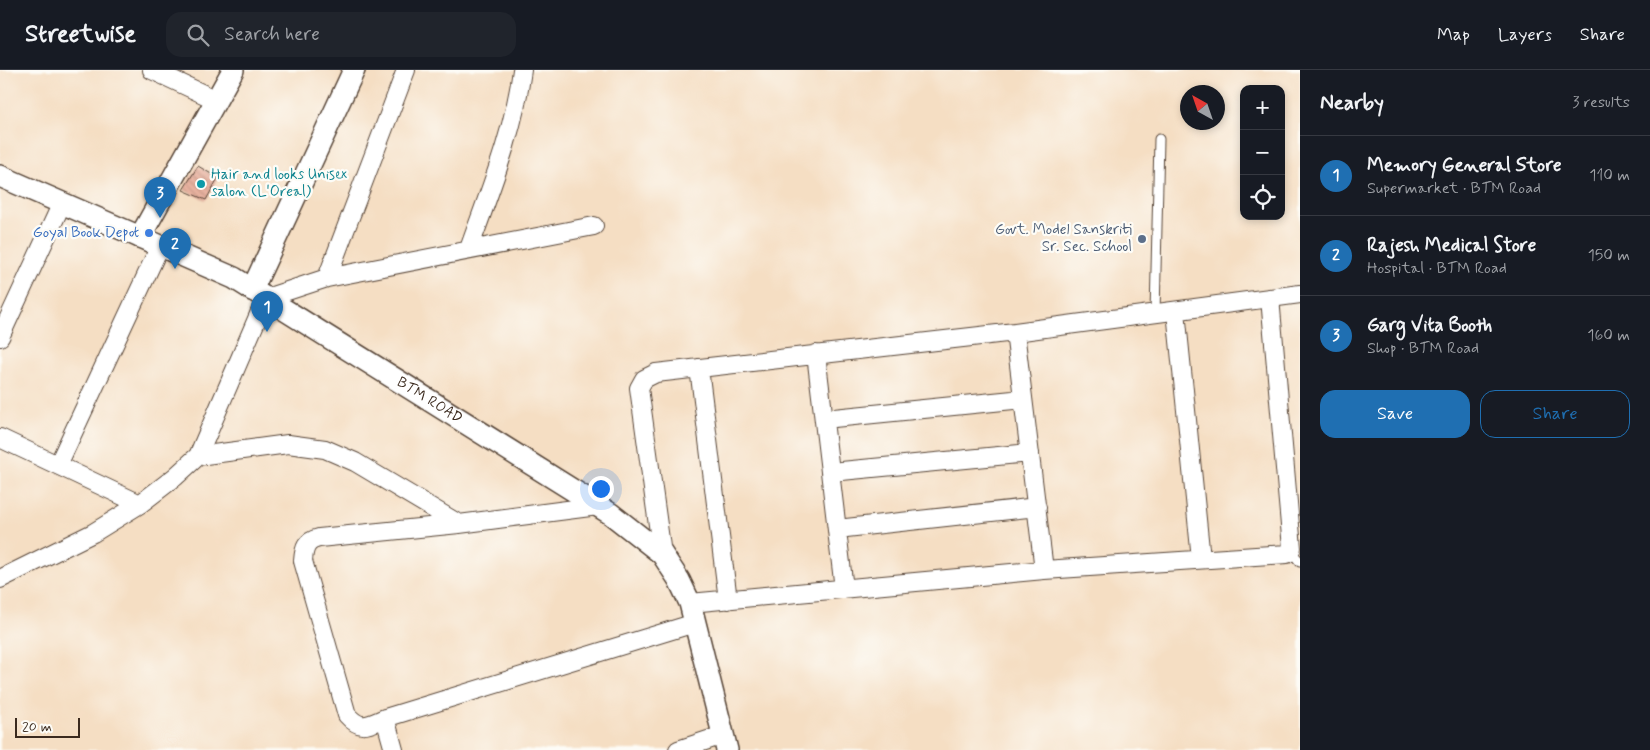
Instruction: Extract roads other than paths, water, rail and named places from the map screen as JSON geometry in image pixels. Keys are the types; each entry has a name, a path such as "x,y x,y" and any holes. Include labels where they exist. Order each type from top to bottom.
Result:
{"street":[{"path":"152,70 216,100"},
{"path":"140,237 233,70"},
{"path":"0,579 92,533 140,504 175,477 198,456 259,294 354,70"},
{"path":"327,278 406,70"},
{"path":"469,249 507,141 518,99 522,70"},
{"name":"BTM ROAD","path":"0,176 234,278 611,514 662,554 679,580 693,613 725,743"},
{"path":"0,336 62,203"},
{"path":"259,294 469,249 594,226"},
{"path":"58,465 160,246"},
{"path":"662,554 639,388 644,379 656,373 1015,332 1300,294"},
{"path":"598,506 459,524 319,538 306,544 303,561 347,715 355,724 364,726 728,600 1044,570 1287,554 1296,556 1292,538 1270,298"},
{"path":"1176,311 1201,559"},
{"path":"1015,332 1044,570"},
{"path":"816,354 844,589"},
{"path":"699,368 728,600"},
{"path":"824,419 1023,399"},
{"path":"0,438 140,504"},
{"path":"198,456 288,444 325,448 355,462 459,524"},
{"path":"831,472 1030,453"},
{"path":"837,529 1037,507"},
{"path":"385,718 394,750"},
{"path":"678,750 725,743"}],"lane":[{"path":"1155,314 1160,139"}],"place":[{"name":"Hair and looks Unisex salon (L'Oreal)","path":"201,184"},
{"name":"Garg Vita Booth","path":"160,218"},
{"name":"Goyal Book Depot","path":"149,233"},
{"name":"Govt. Model Sanskriti Sr. Sec. School","path":"1142,239"},
{"name":"Rajesh Medical Store","path":"175,269"},
{"name":"Memory General Store","path":"267,332"}]}
